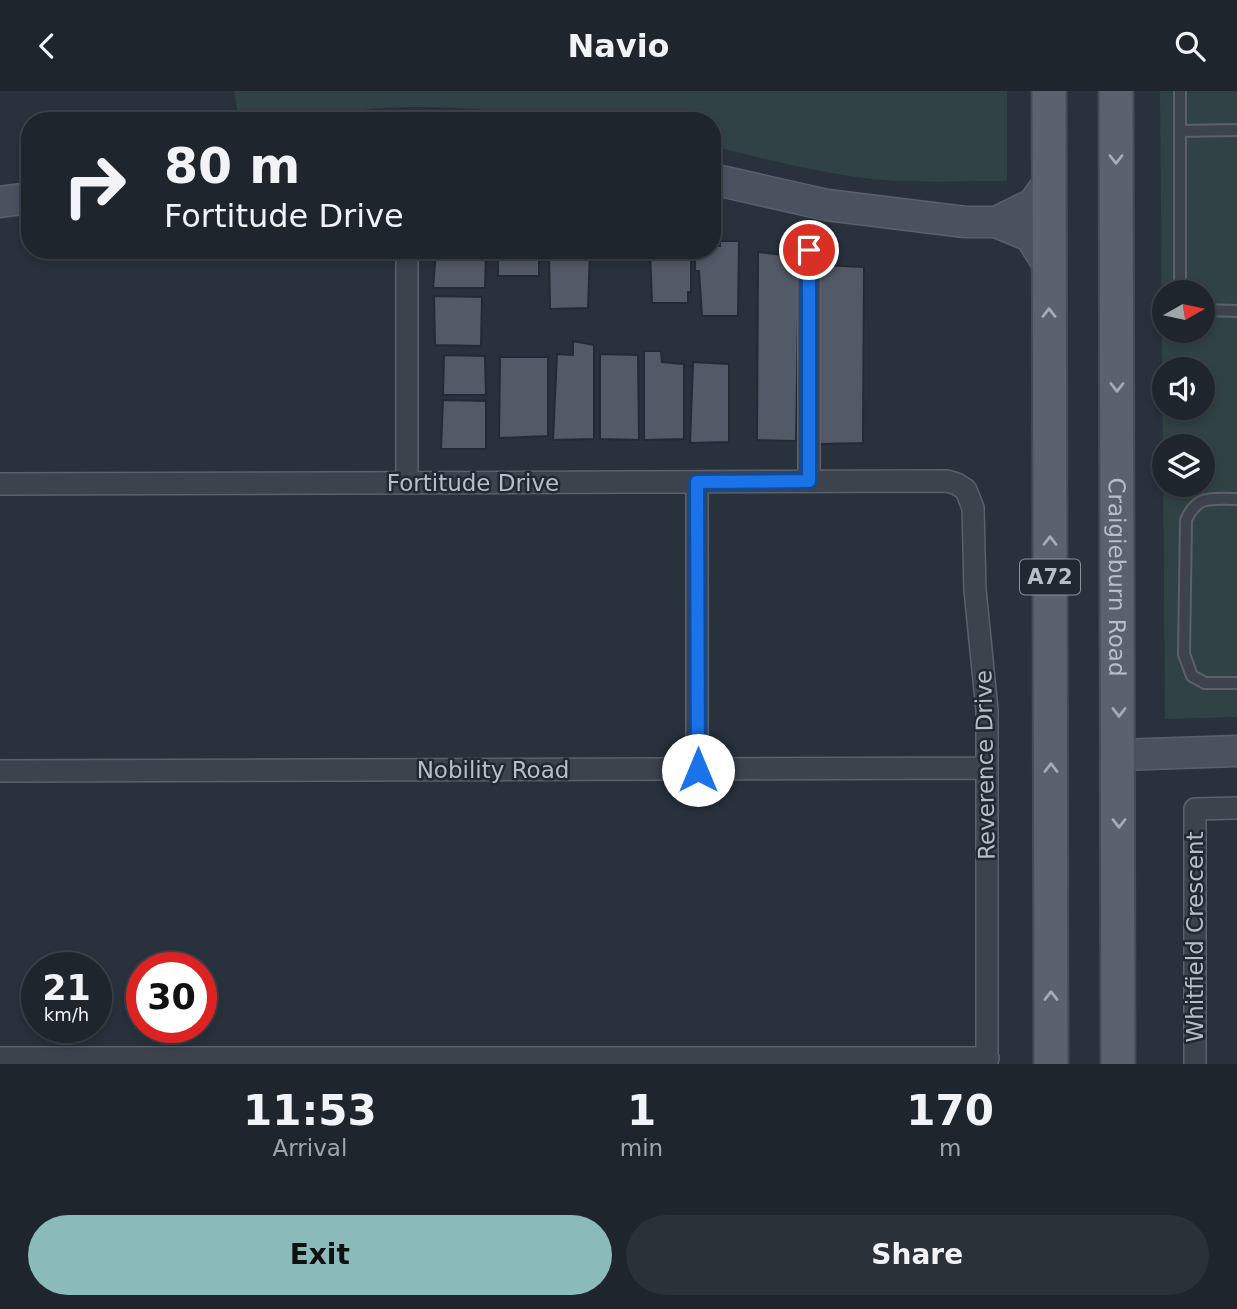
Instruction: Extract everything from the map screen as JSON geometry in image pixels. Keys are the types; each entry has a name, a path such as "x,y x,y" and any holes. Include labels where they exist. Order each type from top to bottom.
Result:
{"main road":[{"name":"A72","path":"1049,91 1051,1064"},
{"name":"Craigieburn Road","path":"1116,91 1118,1064"}],"street":[{"path":"721,181 827,205 965,222 996,222 1030,236 1049,266"},
{"path":"996,222 1033,204 1049,181"},
{"path":"0,202 21,199"},
{"path":"809,250 809,481"},
{"path":"407,259 407,483"},
{"name":"Fortitude Drive","path":"0,484 947,481"},
{"name":"Reverence Drive","path":"947,481 966,490 973,508 975,590 985,683 988,1061"},
{"path":"697,482 698,770"},
{"path":"1119,755 1237,751"},
{"name":"Nobility Road","path":"0,771 987,768"},
{"name":"Whitfield Crescent","path":"1195,1064 1195,809 1237,808"},
{"path":"0,1058 988,1061"}],"lane":[{"path":"1180,91 1180,280"},
{"path":"1180,131 1237,130"},
{"path":"1215,310 1237,311"},
{"path":"1237,499 1205,499 1192,506 1186,520 1184,654 1192,677 1205,684 1237,683"}],"shaded area":[{"path":"234,91 1007,91 1007,181 893,181 855,177 721,148 721,112 506,112 414,107 344,112 238,112"},
{"path":"1160,91 1237,91 1237,717 1165,719 1163,497 1215,497 1215,434 1163,434 1163,420 1215,420 1215,357 1162,357 1162,343 1215,343 1215,280 1162,280"}],"building":[{"path":"721,241 739,241 738,316 702,316 699,271 695,271 695,259 721,259"},
{"path":"758,252 799,257 796,441 757,440"},
{"path":"435,259 486,259 485,288 433,288"},
{"path":"498,259 539,259 539,276 498,276"},
{"path":"549,259 590,259 588,308 550,309"},
{"path":"650,259 691,259 691,292 688,292 688,303 652,303"},
{"path":"819,265 864,267 863,443 820,444"},
{"path":"434,296 482,297 481,346 435,345"},
{"path":"573,341 594,345 594,439 553,440 557,354 573,355"},
{"path":"644,351 661,351 662,362 684,364 684,439 644,440"},
{"path":"600,354 638,355 639,440 600,439"},
{"path":"444,355 485,356 486,395 443,395"},
{"path":"500,357 548,357 548,436 499,438"},
{"path":"693,362 729,364 729,442 690,443"},
{"path":"443,400 486,401 486,449 441,449"}],"route":[{"path":"698,770 697,482 809,481 809,250"}]}
